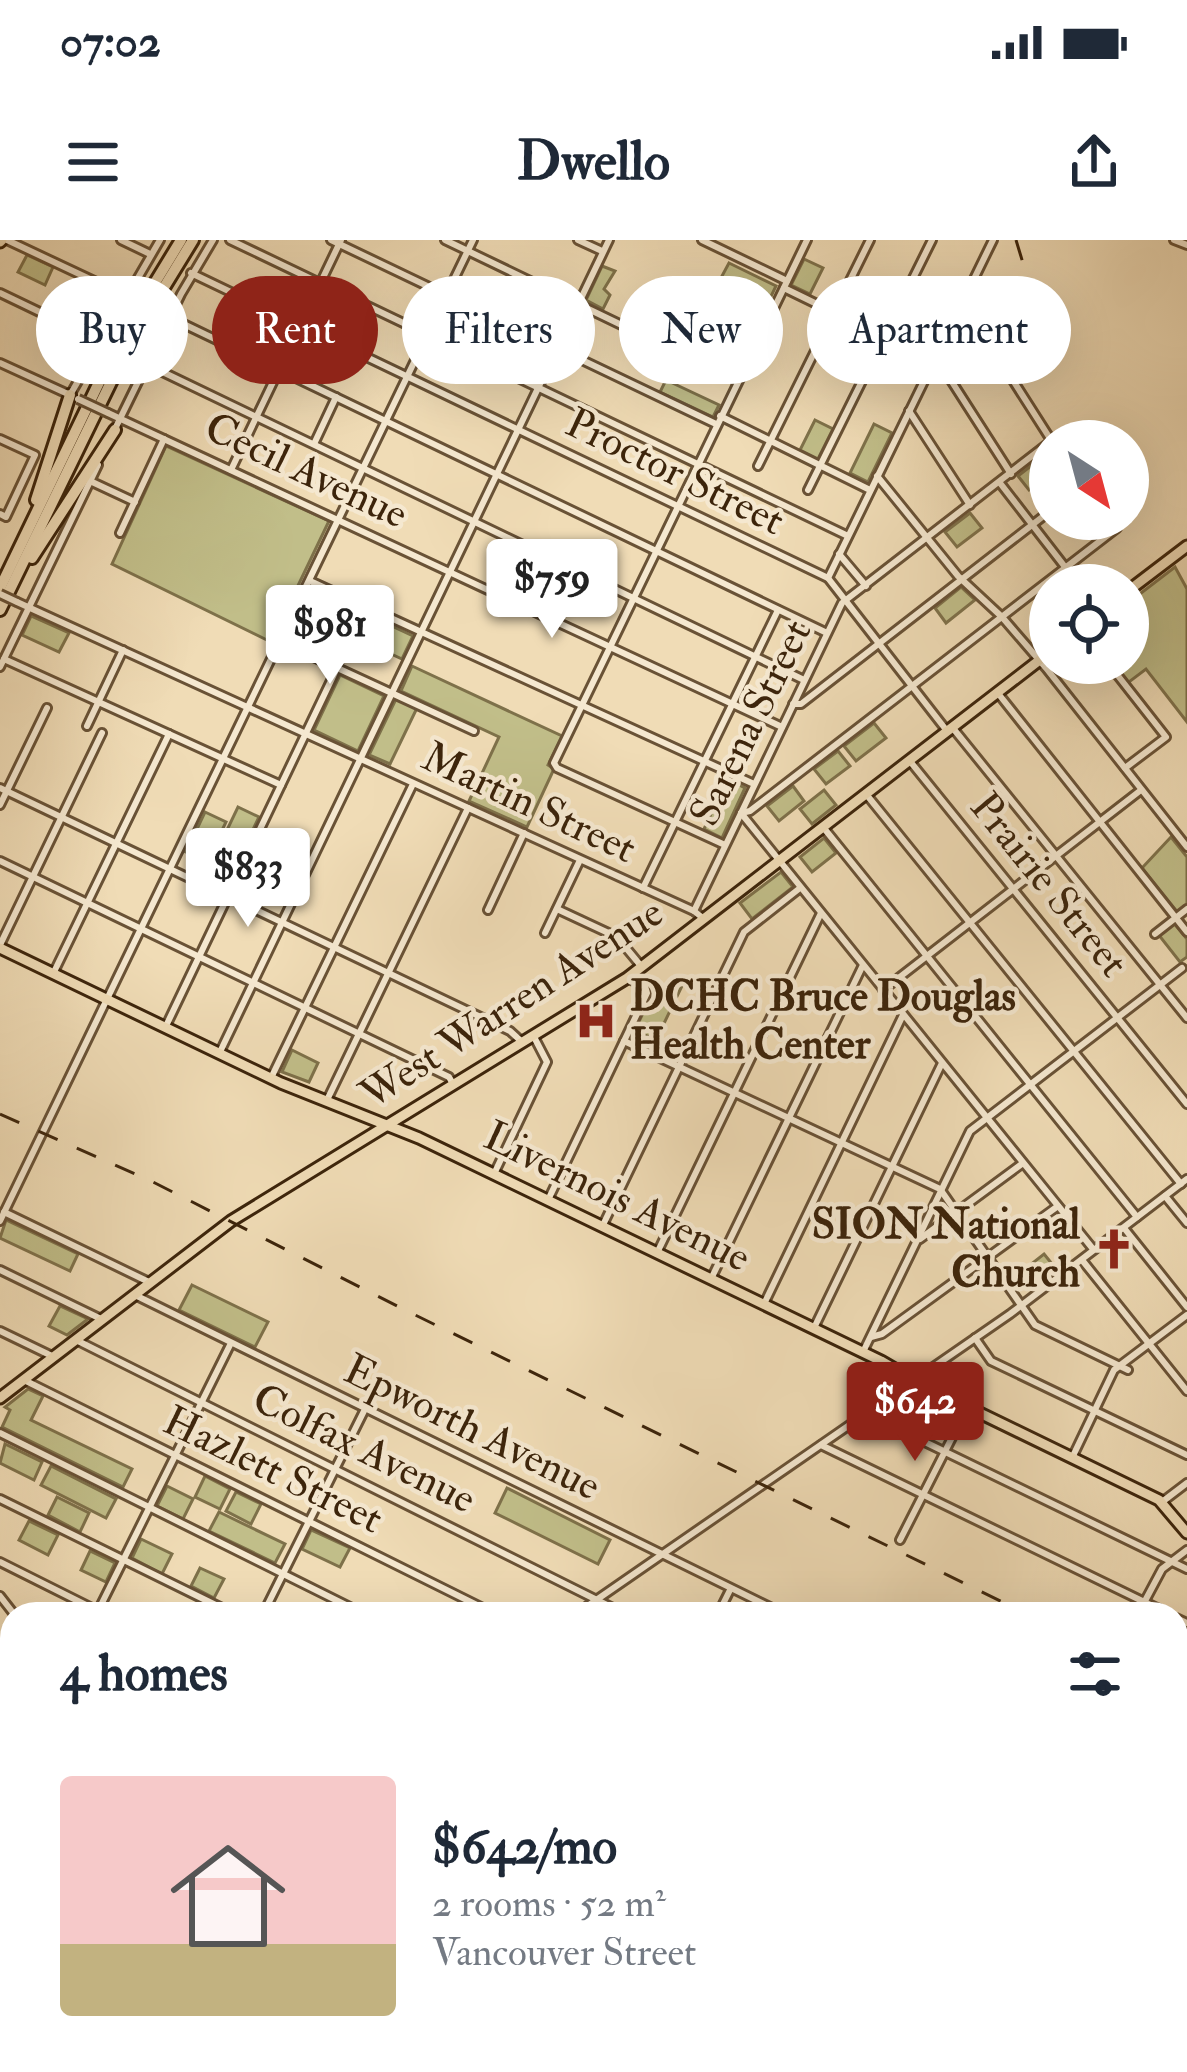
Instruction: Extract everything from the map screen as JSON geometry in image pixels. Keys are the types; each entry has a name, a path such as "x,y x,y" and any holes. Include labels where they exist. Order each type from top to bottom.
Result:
{"highway":[{"path":"4,588 117,345 181,240"},
{"path":"4,588 130,343 193,240"},
{"path":"0,610 74,397"},
{"path":"4,588 118,424"}],"main road":[{"path":"1149,575 1187,545"},
{"name":"West Warren Avenue","path":"3,1392 231,1221 627,978 1029,668"},
{"name":"Livernois Avenue","path":"0,947 271,1078 388,1124 863,1352 1162,1502 1187,1533"}],"street":[{"path":"121,240 151,254"},
{"path":"138,276 160,240"},
{"path":"188,280 213,240"},
{"path":"230,240 304,276"},
{"path":"446,240 520,276"},
{"path":"456,276 473,240"},
{"path":"578,240 603,252"},
{"path":"591,276 609,240"},
{"path":"701,240 807,298"},
{"path":"783,289 807,240"},
{"path":"852,276 870,240"},
{"path":"914,276 932,240"},
{"path":"976,276 993,240"},
{"path":"1174,240 1187,245"},
{"path":"3,241 81,276"},
{"path":"323,276 337,241 406,276"},
{"name":"Proctor Street","path":"191,274 212,284"},
{"path":"0,293 36,310"},
{"name":"Cecil Avenue","path":"0,363 108,413 118,424 164,439 782,727"},
{"path":"595,366 771,441 870,490"},
{"path":"758,466 807,368"},
{"path":"74,397 80,384"},
{"path":"137,384 2,663 281,785"},
{"path":"188,384 804,680"},
{"path":"231,470 272,384"},
{"path":"309,384 827,633"},
{"path":"0,1221 405,384"},
{"name":"Proctor Street","path":"423,384 828,578 1187,1018"},
{"path":"530,384 848,536"},
{"path":"219,1054 540,384"},
{"path":"725,845 555,765 736,384"},
{"path":"808,490 861,384"},
{"path":"828,578 922,384"},
{"path":"952,384 1011,474"},
{"path":"1014,384 1036,420"},
{"path":"314,444 336,397"},
{"path":"909,411 970,506"},
{"path":"120,533 164,439"},
{"path":"0,440 35,455 3,515"},
{"name":"Sarena Street","path":"694,910 846,600 1029,459"},
{"path":"877,476 961,580 1029,648"},
{"path":"90,481 135,502"},
{"path":"1000,483 1029,521"},
{"path":"793,704 801,704 1029,527"},
{"path":"1044,540 1062,564"},
{"path":"1070,564 1101,540"},
{"path":"839,554 866,586"},
{"path":"310,581 754,784"},
{"name":"Martin Street","path":"4,588 17,602 694,910 704,920"},
{"path":"740,813 750,812 1029,595"},
{"path":"644,888 778,610"},
{"path":"281,642 474,730"},
{"path":"87,726 123,650"},
{"path":"164,1028 337,668"},
{"path":"1058,684 1187,847"},
{"path":"1125,684 1166,736 1125,768"},
{"path":"998,692 1187,932"},
{"path":"0,805 3,790 47,708"},
{"path":"0,947 102,733"},
{"path":"53,974 169,734"},
{"name":"Prairie Street","path":"909,760 1187,1104"},
{"path":"271,1078 414,783"},
{"path":"3,790 518,1035 522,1042"},
{"path":"883,990 1142,790"},
{"path":"593,1602 1022,1306 1184,1181 866,794"},
{"path":"327,1100 468,808"},
{"path":"740,813 1094,1251"},
{"path":"823,827 1137,1217"},
{"path":"488,910 524,833"},
{"path":"545,933 580,859"},
{"path":"0,861 449,1077 453,1084"},
{"path":"602,1227 744,932 800,888"},
{"path":"556,909 620,938 642,967"},
{"path":"1155,934 1187,909"},
{"path":"657,1253 821,913"},
{"path":"711,1279 863,964"},
{"path":"863,1352 970,1131 1182,968"},
{"path":"548,1200 647,993 645,986 627,978"},
{"path":"764,1304 903,1014"},
{"path":"494,1174 547,1062 533,1035"},
{"path":"624,1041 942,1191 1038,1328 1128,1370"},
{"path":"814,1328 941,1063"},
{"path":"918,1241 1023,1163"},
{"path":"1165,1196 1187,1223"},
{"path":"871,1337 882,1334 1058,1206"},
{"path":"4,1212 151,1282"},
{"path":"1072,1458 1118,1365 1187,1311 1124,1228"},
{"path":"1082,1259 1187,1391"},
{"path":"0,1270 103,1320"},
{"name":"Epworth Avenue","path":"135,1295 758,1602"},
{"path":"0,1331 54,1357"},
{"path":"975,1339 991,1361 1187,1455"},
{"name":"Colfax Avenue","path":"76,1340 603,1602"},
{"path":"103,1602 231,1343"},
{"name":"Hazlett Street","path":"24,1380 472,1602"},
{"path":"900,1540 967,1408"},
{"path":"269,1602 365,1409"},
{"path":"867,1414 1187,1569"},
{"path":"0,1433 340,1602"},
{"path":"821,1445 1144,1602 1158,1574 1187,1550"},
{"path":"1162,1502 1187,1483"},
{"path":"0,1499 210,1602"},
{"path":"0,1562 77,1602"},
{"path":"724,1602 730,1589"}],"shaded area":[{"path":"27,255 53,267 49,276 36,276 36,281 18,272"},
{"path":"804,259 823,268 819,276 807,276 807,293 791,285"},
{"path":"729,263 756,276 722,276"},
{"path":"602,266 615,271 604,289 610,295 603,309 595,305 595,281"},
{"path":"664,384 674,384 719,405 713,417 660,392"},
{"path":"815,420 833,429 818,459 800,450"},
{"path":"874,424 892,433 868,482 850,473"},
{"path":"166,446 329,521 271,642 112,564"},
{"path":"1029,467 1029,490 1018,476"},
{"path":"970,513 982,528 957,547 945,532"},
{"path":"1175,567 1187,589 1187,722 1149,673 1149,587"},
{"path":"961,587 975,600 946,623 935,608"},
{"path":"336,600 413,636 402,659 325,623"},
{"path":"31,616 69,633 59,652 22,635"},
{"path":"412,666 562,736 548,765 554,769 527,827 469,801 499,737 401,691"},
{"path":"340,675 384,696 358,751 314,730"},
{"path":"396,699 417,708 390,764 369,755"},
{"path":"874,723 886,738 856,761 844,746"},
{"path":"838,751 850,766 826,784 814,769"},
{"path":"727,779 745,788 722,838 704,829"},
{"path":"793,786 804,801 779,821 767,806"},
{"path":"824,790 836,805 812,824 800,809"},
{"path":"238,807 259,817 224,890 203,880"},
{"path":"205,812 226,822 207,862 186,852"},
{"path":"1171,837 1187,857 1187,906 1178,913 1142,868"},
{"path":"824,838 836,853 812,872 800,857"},
{"path":"781,872 793,887 752,919 740,903"},
{"path":"1173,922 1187,939 1187,957 1180,962 1158,934"},
{"path":"676,983 682,986 656,1040 635,1030 655,988 666,991"},
{"path":"292,1050 318,1063 309,1082 282,1072"},
{"path":"6,1220 78,1254 70,1271 0,1238"},
{"path":"1044,1254 1057,1270 1032,1290 1020,1273"},
{"path":"192,1285 268,1322 255,1347 179,1310"},
{"path":"60,1306 88,1319 67,1335 49,1326"},
{"path":"28,1389 43,1396 31,1420 132,1469 123,1487 2,1427 10,1410 5,1407"},
{"path":"5,1444 42,1462 34,1480 0,1463"},
{"path":"51,1466 116,1499 106,1518 41,1485"},
{"path":"205,1476 230,1489 220,1509 195,1497"},
{"path":"167,1486 193,1499 183,1519 157,1506"},
{"path":"507,1488 610,1540 598,1564 495,1513"},
{"path":"236,1492 261,1504 251,1524 226,1511"},
{"path":"57,1497 89,1513 80,1532 48,1515"},
{"path":"219,1512 285,1544 275,1563 209,1531"},
{"path":"29,1521 58,1535 48,1555 19,1540"},
{"path":"311,1530 350,1548 340,1567 302,1549"},
{"path":"141,1539 172,1554 162,1574 132,1558"},
{"path":"90,1551 115,1563 106,1582 81,1570"},
{"path":"200,1568 224,1579 214,1598 191,1586"}],"railway":[{"path":"1016,240 1028,276"},
{"path":"0,1114 151,1181 1002,1602"}],"place":[{"name":"DCHC Bruce Douglas Health Center","path":"596,1021"},
{"name":"SION National Church","path":"1114,1249"}]}
